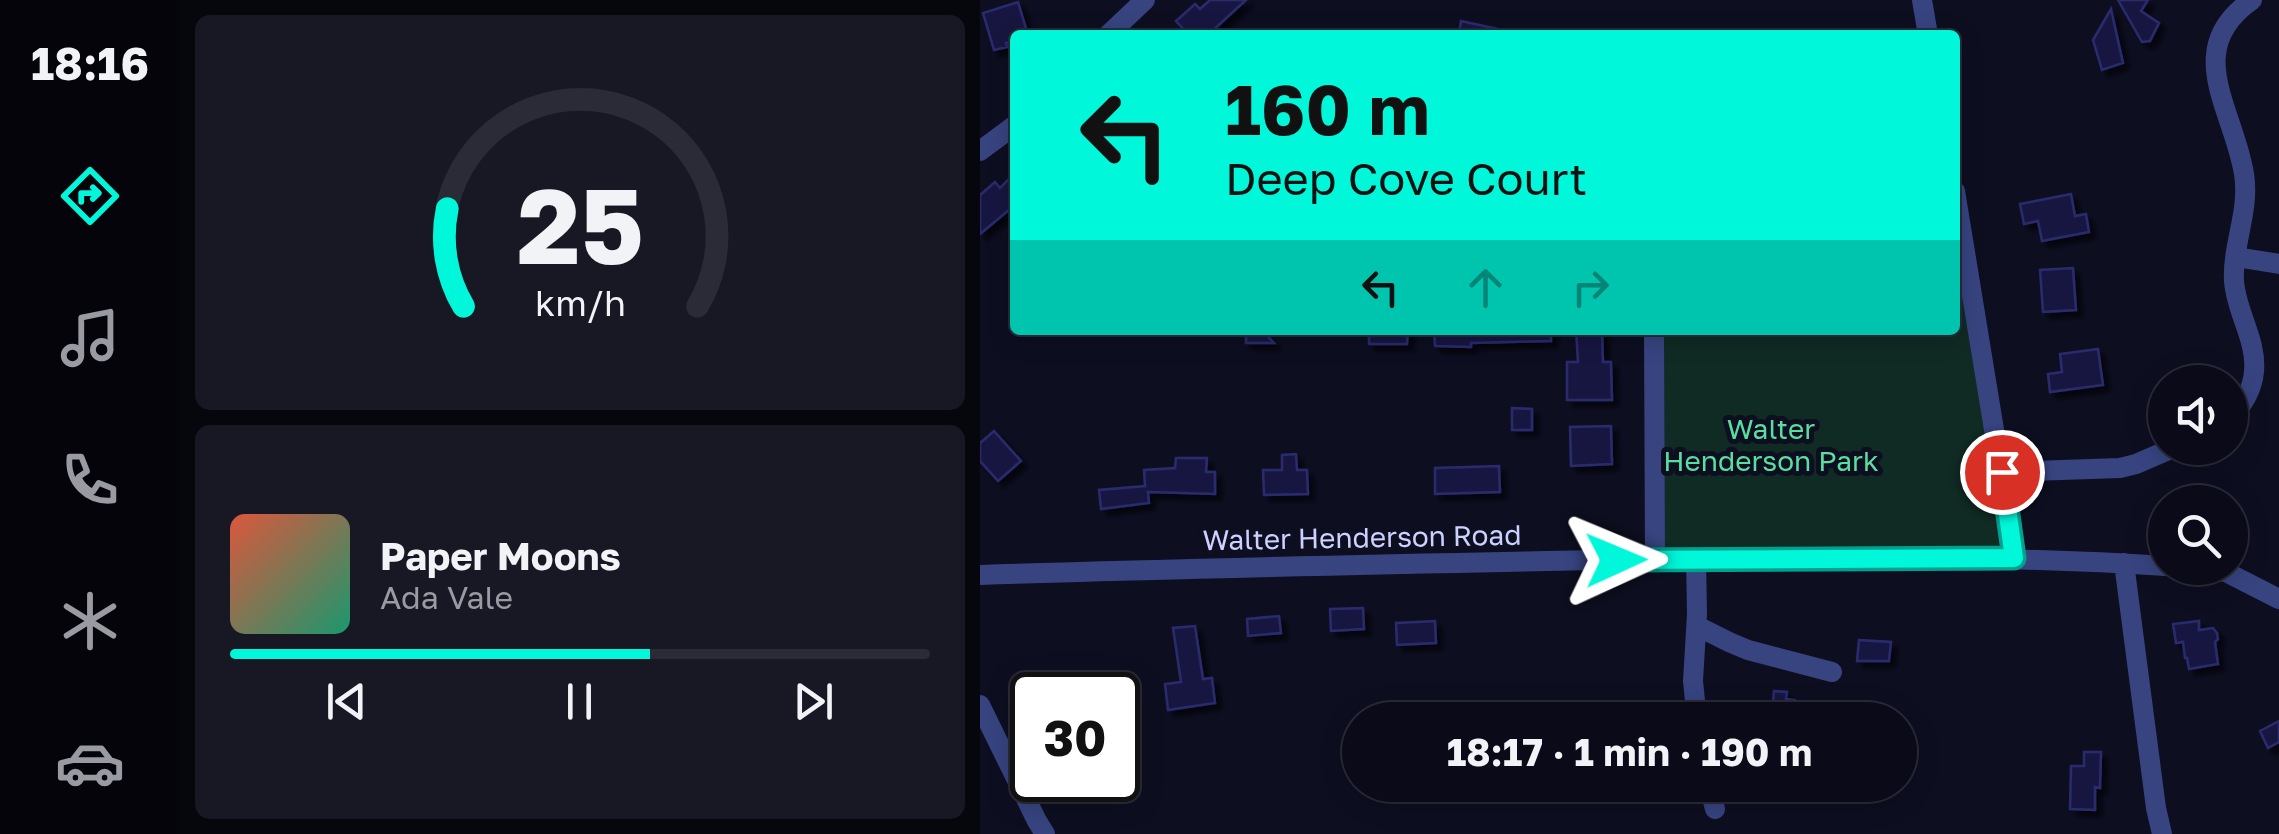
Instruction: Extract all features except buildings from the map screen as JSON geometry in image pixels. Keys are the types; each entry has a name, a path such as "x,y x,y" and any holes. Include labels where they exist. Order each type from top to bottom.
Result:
{"street":[{"path":"1113,30 1144,0"},
{"path":"1922,0 1927,30"},
{"path":"2248,391 2254,366 2252,345 2234,283 2244,208 2244,173 2216,80 2215,55 2220,35 2230,19 2252,0"},
{"path":"980,151 1010,128"},
{"path":"1960,248 2014,558"},
{"path":"2236,256 2279,264"},
{"path":"1654,335 1655,559"},
{"path":"2002,472 2120,468 2148,459"},
{"path":"1695,702 1696,558"},
{"name":"Walter Henderson Road","path":"980,568 1696,558 2014,558 2148,565"},
{"path":"2124,564 2162,834"},
{"path":"2248,583 2279,599"},
{"path":"1697,626 1748,650 1832,672"},
{"path":"980,706 1045,834"},
{"path":"1713,802 1715,809"}],"green space":[{"name":"Walter Henderson Park","path":"1960,276 2014,557 1656,559 1655,335 1960,335"}],"route":[{"path":"1616,560 2014,558 2002,472"}]}
